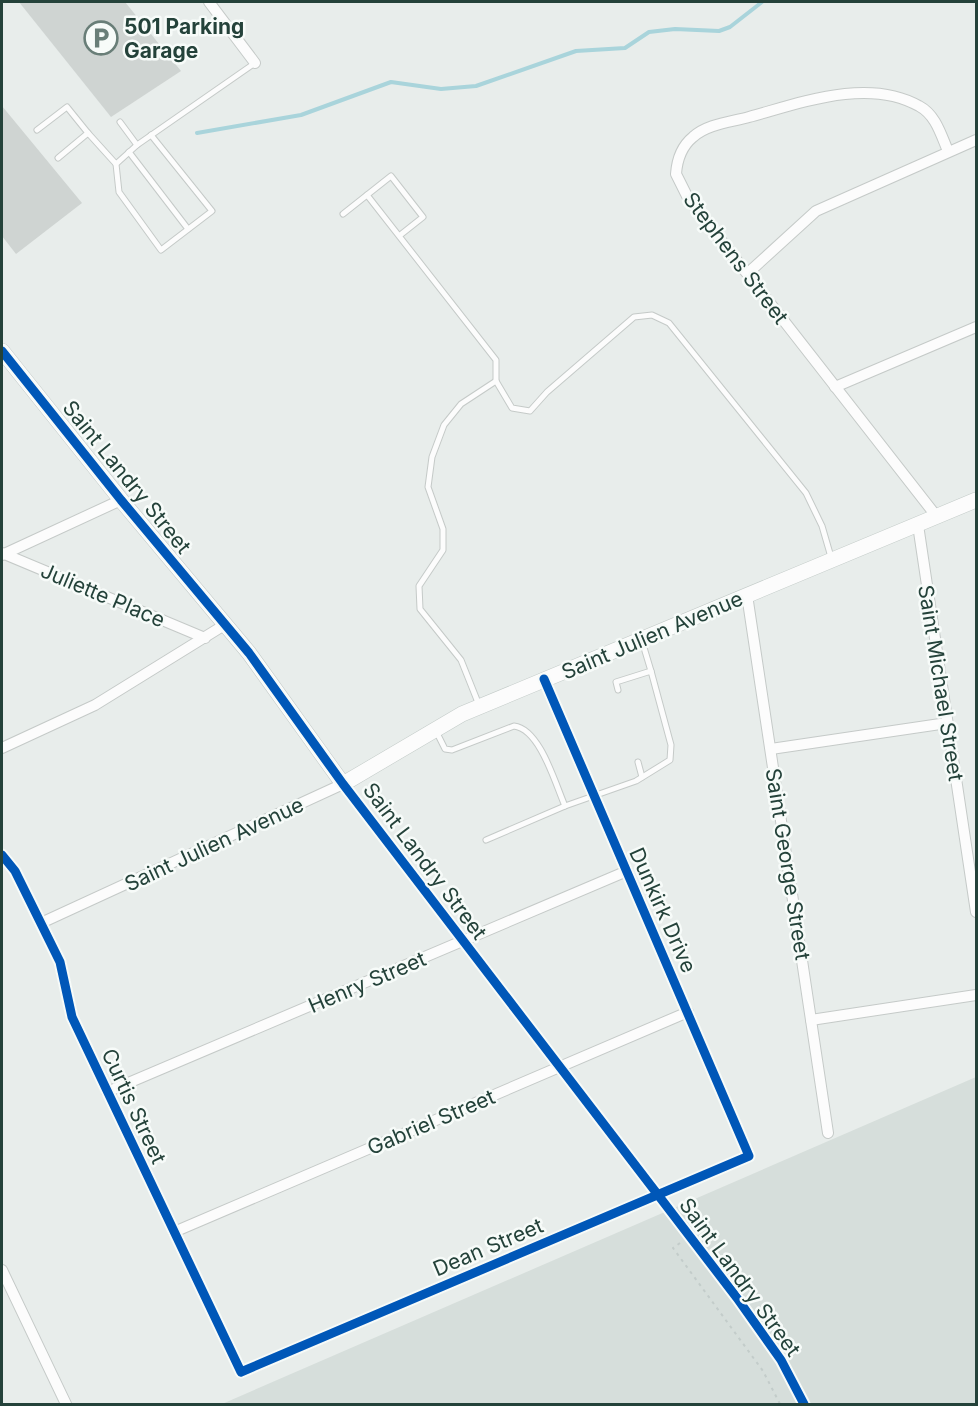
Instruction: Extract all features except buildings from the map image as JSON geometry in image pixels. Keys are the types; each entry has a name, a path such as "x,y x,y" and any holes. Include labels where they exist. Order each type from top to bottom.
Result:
{"street":[{"path":"209,2 255,63"},
{"name":"Stephens Street","path":"937,517 679,183 676,174 679,156 695,135 711,127 828,96 880,94 903,99 925,110 936,123 948,152"},
{"path":"748,273 816,211 976,140"},
{"path":"835,387 976,327"},
{"name":"Saint Landry Street","path":"4,357 226,624 276,689 343,784 781,1360 804,1404"},
{"path":"2,554 121,500"},
{"name":"Saint Julien Avenue","path":"41,922 343,784 434,729 480,707 976,500"},
{"name":"Saint Michael Street","path":"918,525 976,912"},
{"name":"Juliette Place","path":"2,554 205,638"},
{"name":"Saint George Street","path":"747,595 828,1133"},
{"path":"2,748 95,705 226,624"},
{"name":"Dunkirk Drive","path":"544,679 750,1156"},
{"path":"771,749 947,723"},
{"name":"Curtis Street","path":"2,855 15,872 60,962 72,1017 241,1372"},
{"name":"Henry Street","path":"107,1092 627,871"},
{"path":"811,1020 976,995"},
{"name":"Gabriel Street","path":"174,1232 688,1012"},
{"name":"Dean Street","path":"241,1372 750,1156"},
{"path":"2,1270 66,1404"}],"lane":[{"path":"116,164 137,145 255,63"},
{"path":"37,130 67,107 116,164 119,192 161,250 212,211 151,135"},
{"path":"120,122 137,145"},
{"path":"58,158 88,133"},
{"path":"129,152 188,230"},
{"path":"343,214 391,176 423,217 399,236"},
{"path":"367,195 496,360 496,381 512,408 530,411 547,392 634,317 652,315 669,322 806,493 822,526 831,559"},
{"path":"480,707 461,660 420,609 419,586 443,550 443,529 428,487 435,448 444,425 461,404 496,381"},
{"path":"486,840 565,806 642,777 670,760 671,745 642,640"},
{"path":"618,690 616,682 651,671"},
{"path":"434,729 445,749 452,750 514,726 522,727 536,741 565,806"},
{"path":"638,762 642,777"}],"path":[{"path":"688,1236 673,1248 764,1371 780,1404"}],"shaded area":[{"path":"976,1077 976,1404 222,1404"}],"waterway":[{"path":"197,133 301,115 391,82 441,89 476,86 576,51 625,48 649,32 675,29 719,31 730,27 762,2"}],"cycle path":[{"path":"2,351 121,500 249,653 343,784 737,1298 781,1360 804,1404"},
{"path":"2,855 15,871 60,962 72,1017 241,1372 749,1156 544,679"}],"place":[{"name":"501 Parking Garage","path":"101,38"}]}
